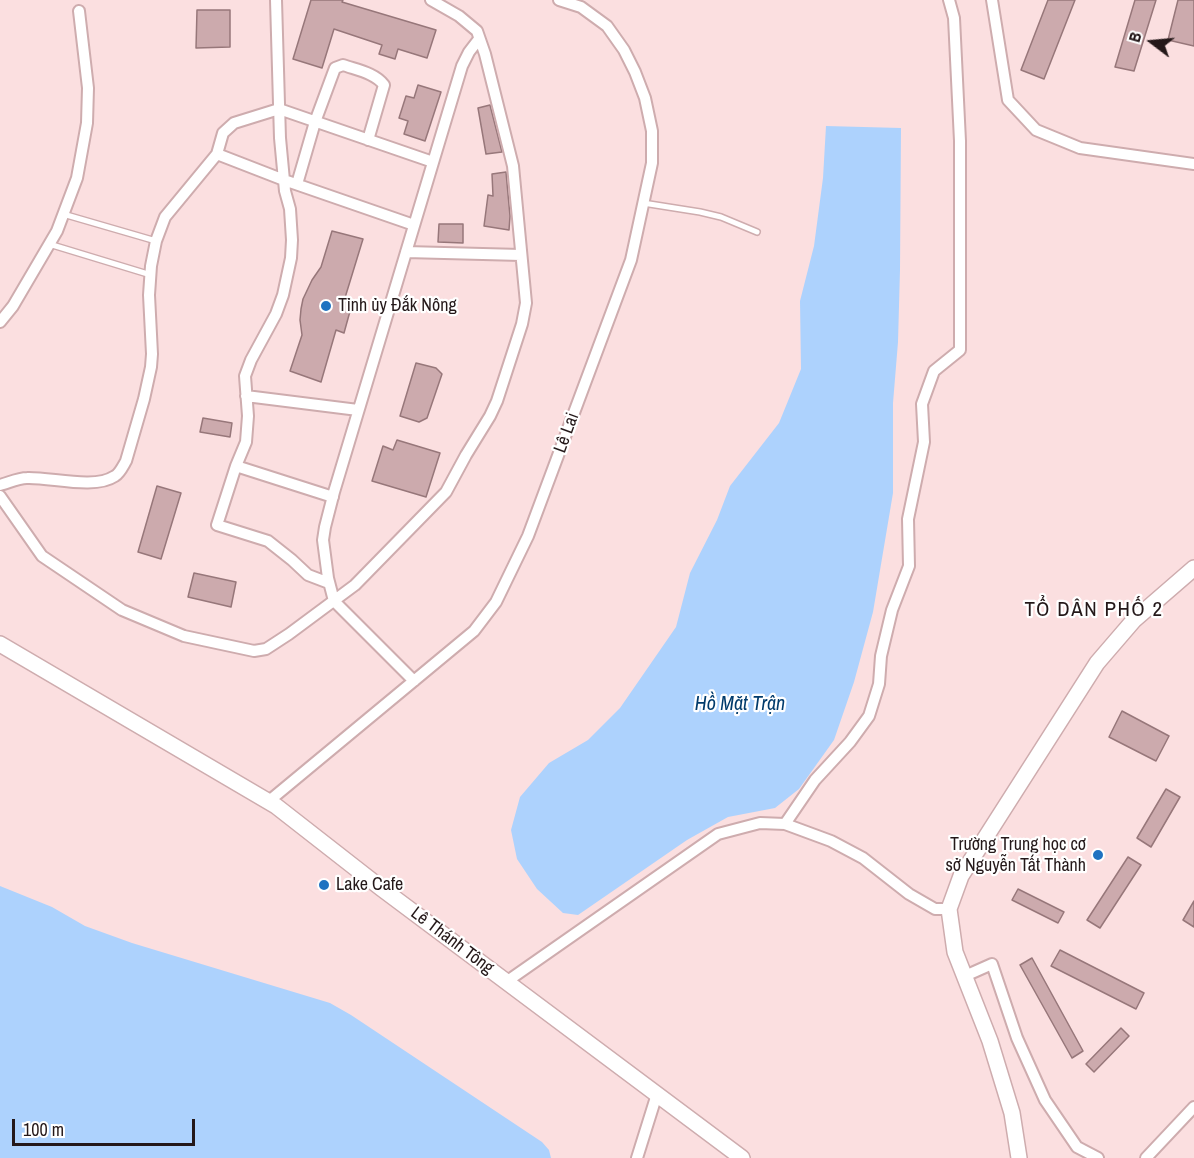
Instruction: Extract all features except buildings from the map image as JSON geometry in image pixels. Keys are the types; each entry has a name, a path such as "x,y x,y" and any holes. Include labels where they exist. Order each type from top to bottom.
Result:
{"street":[{"path":"276,0 280,138 285,191 290,209 291,258 283,295 276,314 245,376 248,416 246,442 217,525 268,541 308,575 329,583"},
{"path":"0,496 42,556 122,610 184,636 261,651 289,634 355,585 446,492 497,401 522,324 526,303 513,166 485,54 477,31 459,16 431,0"},
{"name":"Lê Lai","path":"268,801 474,631 496,602 528,536 631,260 652,163 652,131 645,98 624,50 607,26 581,7 559,0"},
{"path":"785,824 815,780 850,742 869,717 879,684 881,656 892,610 909,566 908,519 924,442 922,404 934,371 960,350 960,141 954,18 949,0"},
{"path":"992,0 1008,100 1036,130 1080,148 1194,164"},
{"path":"0,322 13,306 57,231 77,178 87,123 88,88 79,11"},
{"path":"414,681 334,601 324,557 323,540 358,410 462,66 479,39"},
{"path":"297,184 315,122 335,68 343,65 372,75 384,85 368,140"},
{"path":"0,485 25,478 99,482 116,476 121,469 129,451 151,367 149,295 156,242 165,217 217,154 223,133 234,123 279,110 433,162"},
{"path":"217,154 414,225"},
{"path":"406,252 521,255"},
{"path":"246,396 358,410"},
{"path":"236,466 333,496"},
{"path":"1019,1158 1012,1113 990,1041 955,952 949,909 961,876 1097,663 1134,620 1194,568"},
{"name":"Lê Thánh Tông","path":"0,644 268,801 742,1158"},
{"path":"506,982 718,834 760,823 785,824 831,841 863,858 909,894 936,909 949,909"},
{"path":"965,976 992,964 1017,1038 1045,1100 1077,1147 1098,1158"},
{"path":"637,1158 657,1094"},
{"path":"1146,1158 1194,1107"}],"lane":[{"path":"643,203 721,217 757,232"},
{"path":"63,214 156,242"},
{"path":"49,244 151,275"}],"water":[{"name":"Hồ Mặt Trận","path":"826,126 901,128 900,270 893,403 893,493 873,612 854,682 834,740 799,789 775,808 728,817 687,840 578,915 563,913 537,889 517,859 511,830 520,797 549,763 588,740 620,708 676,627 690,573 717,520 730,486 779,423 801,369 800,301 814,246 823,178"},
{"path":"0,886 52,907 85,926 132,943 330,1003 542,1142 549,1150 551,1158 0,1158"}],"place":[{"name":"Tỉnh ủy Đắk Nông","path":"326,306"},
{"name":"Trường Trung học cơ sở Nguyễn Tất Thành","path":"1098,855"},
{"name":"Lake Cafe","path":"324,885"}],"district":[{"name":"TỔ DÂN PHỐ 2","path":"1094,610"}]}
